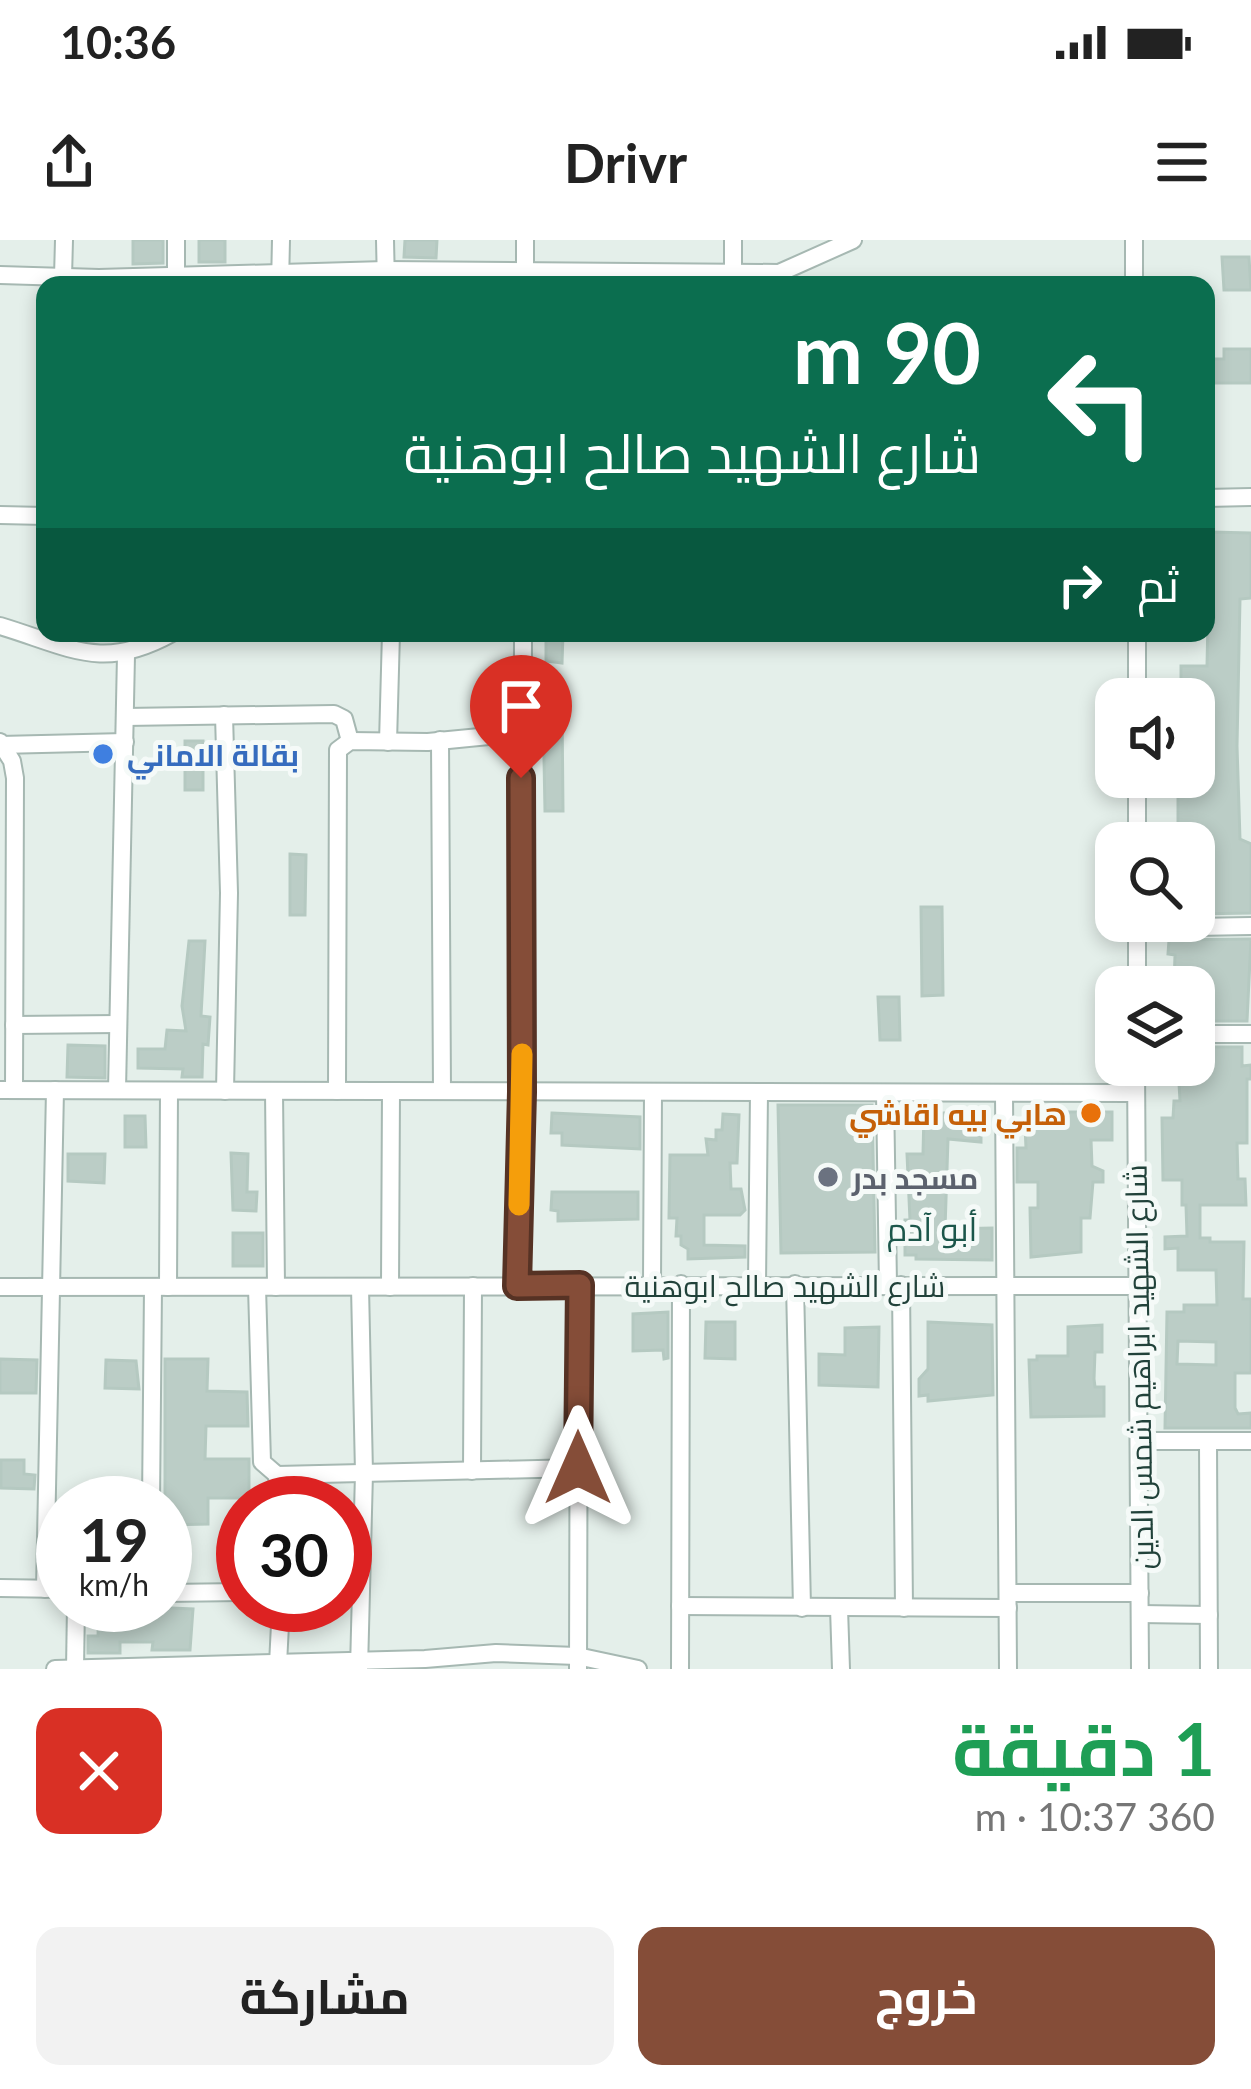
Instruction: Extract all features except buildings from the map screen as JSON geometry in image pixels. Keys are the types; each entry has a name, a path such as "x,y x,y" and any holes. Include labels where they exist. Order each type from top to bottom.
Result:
{"street":[{"path":"63,276 64,240"},
{"path":"176,240 176,276"},
{"path":"280,276 281,240"},
{"path":"385,240 385,276"},
{"path":"525,240 525,276"},
{"path":"733,240 733,273"},
{"path":"782,276 853,240"},
{"path":"1134,240 1134,276"},
{"path":"0,275 36,276"},
{"path":"629,276 754,276"},
{"path":"1215,497 1251,496"},
{"path":"0,515 36,516"},
{"path":"0,626 36,637"},
{"path":"53,642 92,654 126,655 153,642"},
{"path":"92,642 92,654"},
{"path":"388,742 391,642"},
{"path":"517,1286 523,642"},
{"path":"1137,642 1137,678"},
{"path":"117,1090 126,655"},
{"path":"224,715 229,893 225,1091"},
{"path":"125,717 340,715 350,741"},
{"path":"338,1091 335,757 350,741 521,733"},
{"path":"440,740 442,1091"},
{"path":"0,744 125,742"},
{"path":"0,744 12,761 15,778 14,1024 7,1090 1135,1093"},
{"path":"1215,926 1251,926"},
{"path":"14,1024 118,1024"},
{"path":"1215,1034 1251,1034"},
{"name":"شارع الشهيد ابراهيم شمس الدين","path":"1135,1086 1140,1669"},
{"path":"52,1476 50,1288 56,1090"},
{"path":"152,1476 169,1090"},
{"path":"274,1091 262,1462 277,1475 578,1468"},
{"path":"390,1287 391,1091"},
{"path":"652,1284 653,1092"},
{"path":"757,1284 759,1092"},
{"path":"885,1093 904,1608"},
{"path":"1004,1093 1008,1669"},
{"path":"680,1669 681,1284"},
{"path":"795,1284 802,1607"},
{"path":"578,1662 580,1285"},
{"path":"472,1471 473,1286"},
{"name":"شارع الشهيد صالح ابوهنية","path":"0,1287 1138,1286"},
{"path":"359,1664 364,1473 360,1287"},
{"path":"1139,1441 1251,1441"},
{"path":"1208,1441 1209,1669"},
{"path":"0,1588 36,1589"},
{"path":"680,1606 904,1608 1139,1594"},
{"path":"839,1608 841,1669"},
{"path":"1140,1614 1209,1615"},
{"path":"75,1669 76,1632"},
{"path":"278,1664 280,1632"},
{"path":"55,1669 359,1664 496,1652 638,1669"}],"slow traffic":[{"path":"519,1205 522,1054"}],"place":[{"name":"بقالة الاماني","path":"103,754"},
{"name":"هابي بيه اقاشي","path":"1091,1113"},
{"name":"مسجد بدر","path":"828,1177"}],"district":[{"name":"أبو آدم","path":"932,1228"}],"route":[{"path":"521,778 517,1286 580,1285 578,1468"}]}
